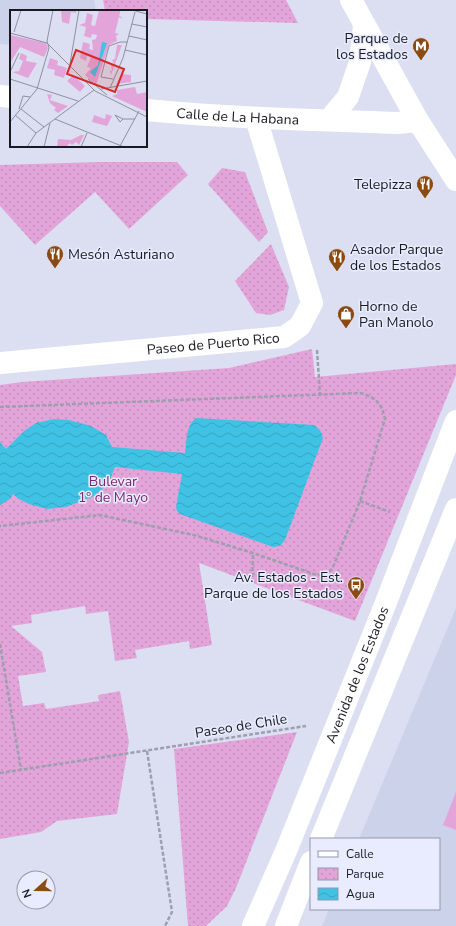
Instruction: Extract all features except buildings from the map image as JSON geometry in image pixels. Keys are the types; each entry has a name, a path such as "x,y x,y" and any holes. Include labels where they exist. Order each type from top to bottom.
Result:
{"street":[{"path":"351,0 418,121 456,180"},
{"path":"329,120 348,97 360,62 364,24"},
{"path":"0,96 10,97"},
{"name":"Calle de La Habana","path":"147,110 196,115 256,118 397,123 418,121"},
{"name":"Paseo de Puerto Rico","path":"0,363 284,337 300,326 312,303 256,118"},
{"name":"Avenida de los Estados","path":"253,926 286,852 383,610 456,422"},
{"name":"Avenida de los Estados","path":"321,838 456,509"},
{"path":"286,926 310,865"}],"path":[{"path":"300,326 316,336 320,394"},
{"path":"0,408 360,393 377,400 383,408 386,419 360,501 336,562 333,569 322,576 194,535 100,515 0,526"},
{"path":"252,583 253,553"},
{"path":"0,644 21,770"},
{"name":"Paseo de Chile","path":"0,773 338,721"},
{"path":"147,751 172,912 164,926"}],"shaded area":[{"path":"0,0 94,0 96,10 10,10 10,45 0,44"},
{"path":"456,608 456,926 322,926 329,910 440,910 440,838 359,838"}],"green space":[{"path":"103,0 286,0 298,23 147,19 147,10 105,10"},
{"path":"100,162 177,162 188,175 129,229 95,192 35,245 0,206 0,165"},
{"path":"222,168 245,172 268,232 259,242 208,184"},
{"path":"271,244 289,287 284,310 270,315 256,313 235,281"},
{"name":"Bulevar 1º de Mayo","path":"312,349 315,377 456,364 456,375 355,621 199,563 212,645 190,649 189,641 135,650 137,658 115,661 108,611 86,614 85,606 31,615 32,623 11,626 42,652 46,672 18,676 23,706 44,703 46,709 99,701 98,695 120,691 129,742 117,814 57,821 41,832 0,839 0,385 22,382 229,368"},
{"path":"297,732 236,888 227,906 206,926 188,926 174,749"},
{"path":"456,792 456,830 443,825"}],"water":[{"path":"196,418 314,425 320,430 323,438 285,540 280,546 273,547 180,514 176,507 182,474 115,467 108,484 94,496 66,507 47,509 29,504 13,494 10,499 0,505 0,442 6,449 24,431 36,423 54,419 69,420 91,426 106,435 112,447 185,453 188,430"}],"place":[{"name":"Parque de los Estados","path":"421,61"},
{"name":"Telepizza","path":"425,199"},
{"name":"Mesón Asturiano","path":"55,269"},
{"name":"Asador Parque de los Estados","path":"337,272"},
{"name":"Horno de Pan Manolo","path":"346,329"},
{"name":"Av. Estados - Est. Parque de los Estados","path":"356,600"}]}
